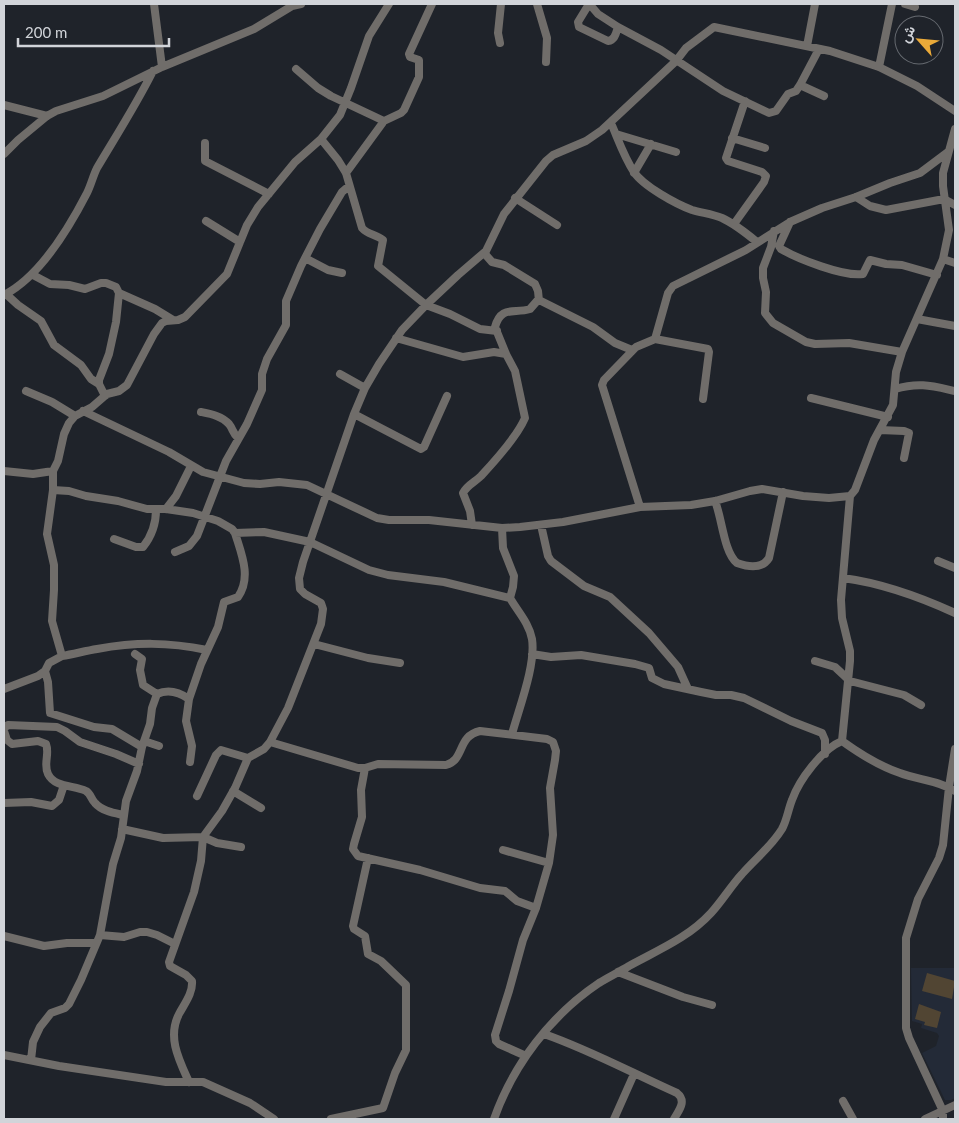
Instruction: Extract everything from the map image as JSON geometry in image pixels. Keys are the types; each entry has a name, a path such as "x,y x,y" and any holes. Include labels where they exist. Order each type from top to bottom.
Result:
{"street":[{"path":"154,4 162,67"},
{"path":"4,154 47,116 62,108 103,96 162,67 254,29 292,5 301,4"},
{"path":"62,656 59,642 52,628 54,565 47,534 53,490 53,471 58,461 64,434 79,413 92,407 105,396 119,391 127,385 158,328 166,321 185,317 224,278 231,267 250,219 295,162 321,139 337,119 345,103 369,36 389,4"},
{"path":"346,173 384,121 401,114 404,110 419,76 419,60 410,57 409,54 432,4"},
{"path":"500,43 498,33 501,4"},
{"path":"537,4 548,38 546,62"},
{"path":"618,27 614,38 608,42 579,27 578,22 590,4 598,14 661,50 723,91 772,113 776,112 788,94 796,91 819,49"},
{"path":"807,46 815,4"},
{"path":"878,66 892,4"},
{"path":"905,4 915,7"},
{"path":"189,1082 175,1052 174,1041 177,1020 190,994 191,978 169,964 194,892 201,861 203,837 233,792 248,758 264,749 270,742 288,708 322,624 323,609 321,603 302,592 299,584 303,562 354,414 365,388 396,338 426,305 484,254 504,214 553,156 586,141 611,123 650,83 676,61 686,48 714,27 718,26 843,54 878,66 917,86 955,111"},
{"path":"296,69 318,88 384,121"},
{"path":"105,396 99,384 91,379 81,365 56,347 41,321 5,295 32,275 75,215 89,189 97,168 153,72"},
{"path":"800,85 824,96"},
{"path":"734,224 764,182 766,176 762,172 727,160 727,152 745,101"},
{"path":"4,105 47,116"},
{"path":"611,123 623,152 640,180 678,204 734,224 757,242"},
{"path":"842,741 850,681 850,651 842,618 843,578 850,496 855,490 874,440 893,406 896,372 902,352 943,260 949,230 944,199 943,173 955,129"},
{"path":"616,134 676,152"},
{"path":"732,138 765,148"},
{"path":"321,139 346,173 362,228 368,234 383,240 378,266 426,305 450,314 480,329 497,331"},
{"path":"205,143 205,161 269,194"},
{"path":"634,173 651,144"},
{"path":"655,339 668,293 673,286 746,250 790,222 822,208 856,198 890,183 920,173 948,152"},
{"path":"175,552 183,550 194,542 219,477 247,424 262,390 262,374 266,359 286,325 286,302 305,258 340,196 349,186"},
{"path":"516,198 557,225"},
{"path":"856,198 870,206 886,210 944,199 955,205"},
{"path":"206,222 240,242"},
{"path":"790,222 782,238 781,249 833,270 849,274 863,274 870,260 902,265 937,275"},
{"path":"774,231 763,278 766,292 765,314 773,323 806,342 814,344 849,343 902,352"},
{"path":"484,254 494,263 504,265 535,284 539,301"},
{"path":"305,258 328,270 342,273"},
{"path":"943,260 955,263"},
{"path":"32,275 50,284 69,285 85,290 102,283 116,287 119,294 116,322 109,354 99,384"},
{"path":"119,294 155,309 173,320"},
{"path":"472,525 464,493 465,488 479,479 496,459 525,418 515,371 495,327 499,316 510,310 530,309 539,301"},
{"path":"539,301 593,327 616,343 632,350"},
{"path":"917,319 955,326"},
{"path":"396,338 463,358 494,352 506,354"},
{"path":"640,507 602,385 604,380 632,350 655,339 708,349 703,399"},
{"path":"340,374 365,388"},
{"path":"895,389 908,385 928,384 955,390"},
{"path":"26,392 145,440 203,472 244,483 279,482 307,485 377,518 388,520 429,520 502,528 580,520 640,507 715,501 762,489 803,496 829,498 850,496"},
{"path":"354,414 421,449 424,447 447,396"},
{"path":"810,398 888,417"},
{"path":"202,412 221,418 228,423 238,438"},
{"path":"880,430 909,433 904,458"},
{"path":"166,509 176,496 191,466"},
{"path":"4,471 34,474 53,471"},
{"path":"53,490 69,491 156,510 166,509 192,513 225,525 235,533 245,565 243,586 238,596 224,602 218,627 207,650 189,699 186,721 192,746 190,762"},
{"path":"715,501 731,556 735,562 754,566 765,563 769,558 783,492"},
{"path":"114,539 136,547 142,547 155,523 156,510"},
{"path":"541,525 548,556 551,561 574,580 610,597 649,633 678,667 688,689"},
{"path":"502,528 503,548 514,576 514,587 510,598"},
{"path":"235,533 264,532 310,542 360,567 380,573 444,582 510,598 526,622 532,639 532,654 527,682 512,734"},
{"path":"938,561 955,568"},
{"path":"843,578 876,583 925,599 955,613"},
{"path":"4,689 38,676 49,663 62,656 98,648 175,644 207,650"},
{"path":"314,644 368,658 400,662"},
{"path":"135,654 142,658 140,670 143,686 157,694 169,691 182,694 189,699"},
{"path":"532,654 551,656 581,655 640,665 650,669 652,677 657,681 716,695 732,695 744,698 791,721 822,733 825,740 825,754"},
{"path":"815,661 835,667 850,681 904,695 920,705"},
{"path":"44,671 48,682 50,712 94,727 112,729 143,744 159,746"},
{"path":"31,1060 33,1042 40,1027 51,1013 65,1008 69,1004 100,934 113,864 122,829 123,815 139,764 157,694"},
{"path":"123,815 100,807 87,792 56,782 48,774 46,767 46,744 38,741 12,744 7,740 4,730 8,726 57,728 64,730 80,742 139,764"},
{"path":"270,742 364,768 378,764 446,765 454,761 466,738 470,734 480,731 552,741 556,760 551,782 550,799 553,836 549,863 536,908 522,940 509,991 494,1035 496,1042 499,1044 526,1056"},
{"path":"494,1119 509,1085 526,1056 562,1013 599,983 680,939 713,912 740,876 762,854 779,833 795,792 808,772 834,745 842,741"},
{"path":"842,741 869,759 900,774 952,789"},
{"path":"943,1115 906,1028 906,938 915,906 939,858 943,845 952,789 955,749"},
{"path":"197,796 216,755 221,750 248,758"},
{"path":"364,768 361,790 362,817 353,849 358,856 480,888 505,891 517,901 536,908"},
{"path":"4,803 31,802 52,806 59,800 64,785"},
{"path":"233,792 261,808"},
{"path":"122,829 163,838 203,837 217,843 241,847"},
{"path":"119,842 136,832"},
{"path":"503,850 549,863"},
{"path":"332,1119 383,1108 395,1073 406,1050 406,984 381,961 368,954 365,936 354,929 353,926 368,858"},
{"path":"100,934 124,937 146,932 175,944"},
{"path":"4,936 44,946 67,943 96,943"},
{"path":"618,972 683,997 712,1005"},
{"path":"544,1034 575,1045 680,1094 682,1103 674,1119"},
{"path":"4,1055 59,1066 166,1082 199,1081 250,1103 274,1119"},
{"path":"614,1119 634,1074"},
{"path":"844,1101 853,1119"},
{"path":"925,1119 943,1115 955,1105"}],"shaded area":[{"path":"911,968 955,968 955,1098 951,1100 945,1100 922,1053 936,1046 939,1036 937,1033 921,1028 922,1024 912,1021"},
{"path":"927,973 955,981 952,999 922,991"},
{"path":"919,1004 941,1012 937,1028 924,1025 925,1022 915,1019"}]}
